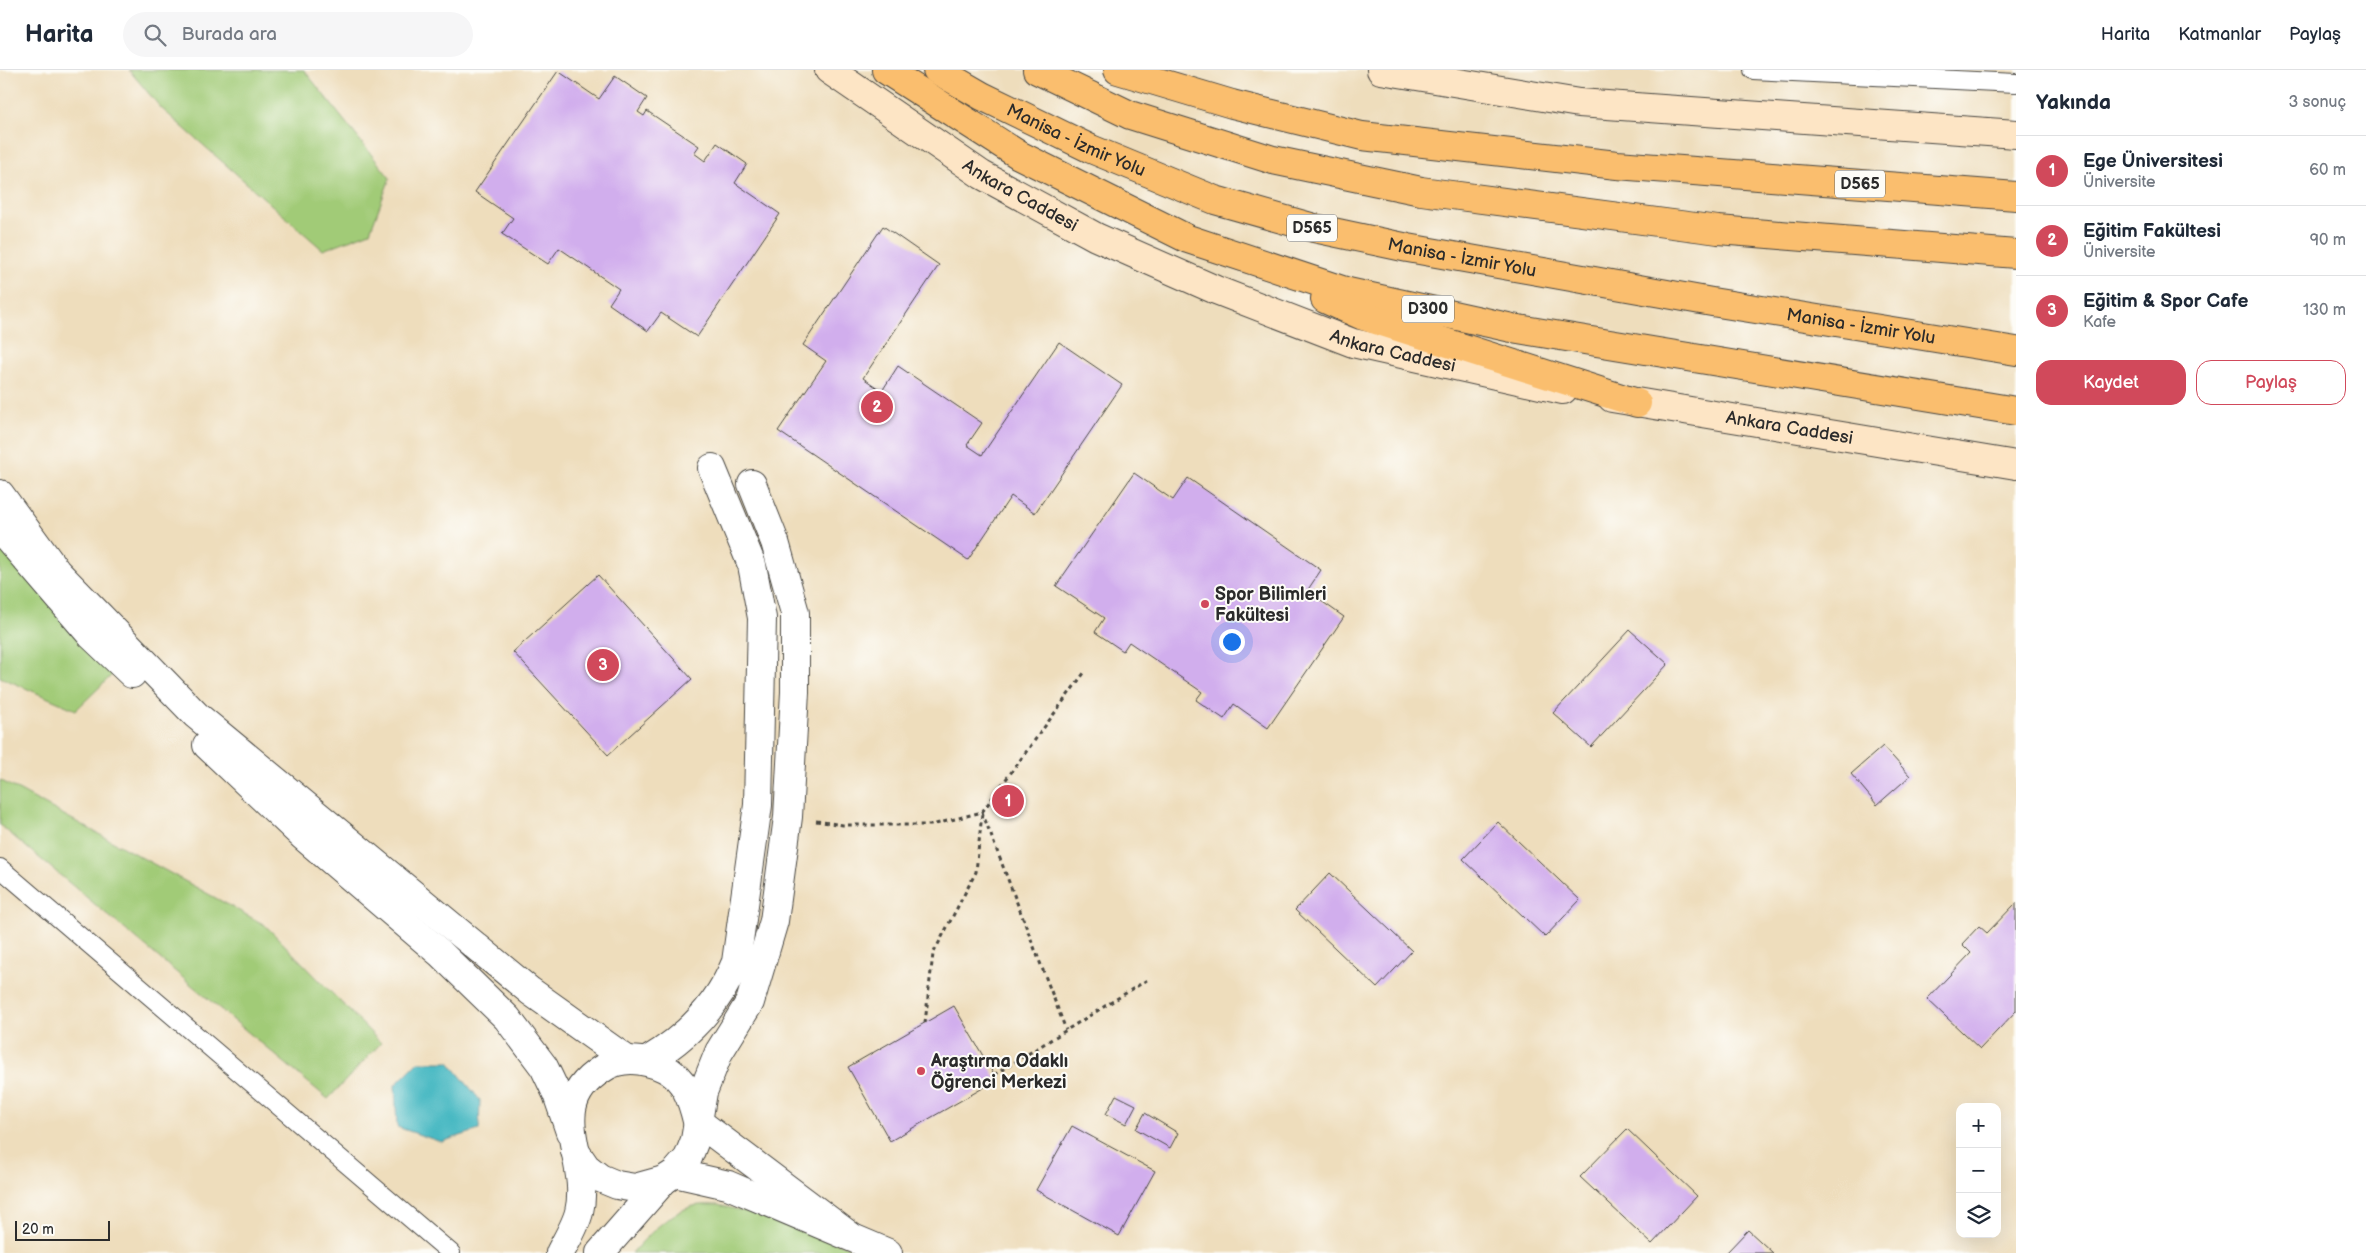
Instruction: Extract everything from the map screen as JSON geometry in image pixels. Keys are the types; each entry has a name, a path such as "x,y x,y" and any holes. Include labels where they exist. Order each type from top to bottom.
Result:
{"highway":[{"name":"Ankara Caddesi","path":"886,70 1019,155 1188,239 1348,292 1502,326 2016,411"},
{"name":"Manisa - İzmir Yolu","path":"937,70 982,96 1092,149 1215,200 1314,228 1408,248 1712,302 2016,351"},
{"path":"1037,70 1130,115 1273,160 1420,191 1718,230 2016,254"},
{"name":"D565","path":"1118,70 1232,104 1362,136 1704,173 2016,196"},
{"path":"1188,239 1363,316 1637,403"}],"main road":[{"name":"Ankara Caddesi","path":"829,70 982,175 1096,237 1216,290 1353,343 1549,387 2016,465"},
{"path":"1381,70 1579,103 2016,134"}],"street":[{"path":"560,1253 579,1212 581,1178 573,1141 570,1112 578,1092 590,1076 607,1065 637,1061 690,1031 713,1004 736,962 758,805 762,618 752,565 712,468"},
{"path":"600,1253 688,1158 695,1140 702,1092 719,1052 750,1002 774,921 788,817 795,692 795,613 775,542 752,484"},
{"path":"0,494 57,572 200,728 303,836 440,953 507,1018 544,1067 557,1094 573,1141 586,1167 600,1178 617,1186 635,1188 653,1185 670,1176 728,1185 888,1253"},
{"path":"0,529 91,635 200,728 530,991 637,1061 666,1069 682,1083 692,1100 697,1120 850,1236"}],"lane":[{"path":"1753,70 2016,83"},
{"path":"0,868 451,1253"}],"path":[{"path":"925,1022 933,954 976,872 982,812 1084,673"},
{"path":"788,817 843,825 932,825 982,812"},
{"path":"982,812 1066,1030"},
{"path":"994,1075 1147,980"}],"green space":[{"path":"129,70 304,70 390,178 370,232 323,250 161,108"},
{"path":"0,544 112,675 76,710 0,677"},
{"path":"0,780 265,925 381,1043 328,1099 0,825"},
{"path":"718,1205 790,1224 825,1237 859,1253 632,1253 651,1233 673,1215 693,1206"}],"water":[{"path":"418,1062 449,1062 480,1100 479,1130 441,1142 397,1127 395,1085"}],"building":[{"path":"558,71 599,99 615,76 647,98 638,112 644,116 647,111 699,146 694,153 705,161 717,143 747,164 735,183 780,214 697,337 661,313 648,331 609,304 619,289 559,248 548,264 502,234 513,218 475,192"},
{"path":"883,226 939,265 863,378 882,391 898,366 982,423 967,445 982,455 1059,342 1122,385 1035,513 1011,496 968,560 778,431 826,361 803,345"},
{"name":"Spor Bilimleri Fakültesi","path":"1134,473 1173,500 1188,478 1321,570 1307,591 1344,617 1268,728 1234,704 1224,719 1196,700 1202,692 1129,642 1123,651 1095,632 1104,618 1056,586"},
{"path":"598,575 692,679 608,755 513,652"},
{"path":"1630,630 1668,664 1591,747 1553,713"},
{"path":"1883,746 1910,776 1877,805 1851,774"},
{"path":"1498,822 1580,900 1545,937 1463,859"},
{"path":"1330,873 1412,951 1377,988 1295,910"},
{"path":"2016,903 2016,1011 1980,1049 1927,999 1971,953 1962,944 1979,926 1987,933"},
{"name":"Araştırma Odaklı Öğrenci Merkezi","path":"954,1006 997,1080 890,1141 848,1067"},
{"path":"1116,1095 1136,1105 1126,1124 1106,1114"},
{"path":"1145,1113 1178,1133 1170,1148 1136,1129"},
{"path":"1072,1126 1155,1171 1119,1236 1036,1190"},
{"path":"1627,1129 1697,1196 1652,1244 1580,1177"},
{"path":"1748,1230 1773,1253 1726,1253"}],"place":[{"name":"Eğitim Fakültesi","path":"877,407"},
{"name":"Spor Bilimleri Fakültesi","path":"1205,604"},
{"name":"Eğitim & Spor Cafe","path":"603,665"},
{"name":"Ege Üniversitesi","path":"1008,801"},
{"name":"Araştırma Odaklı Öğrenci Merkezi","path":"921,1071"}]}
